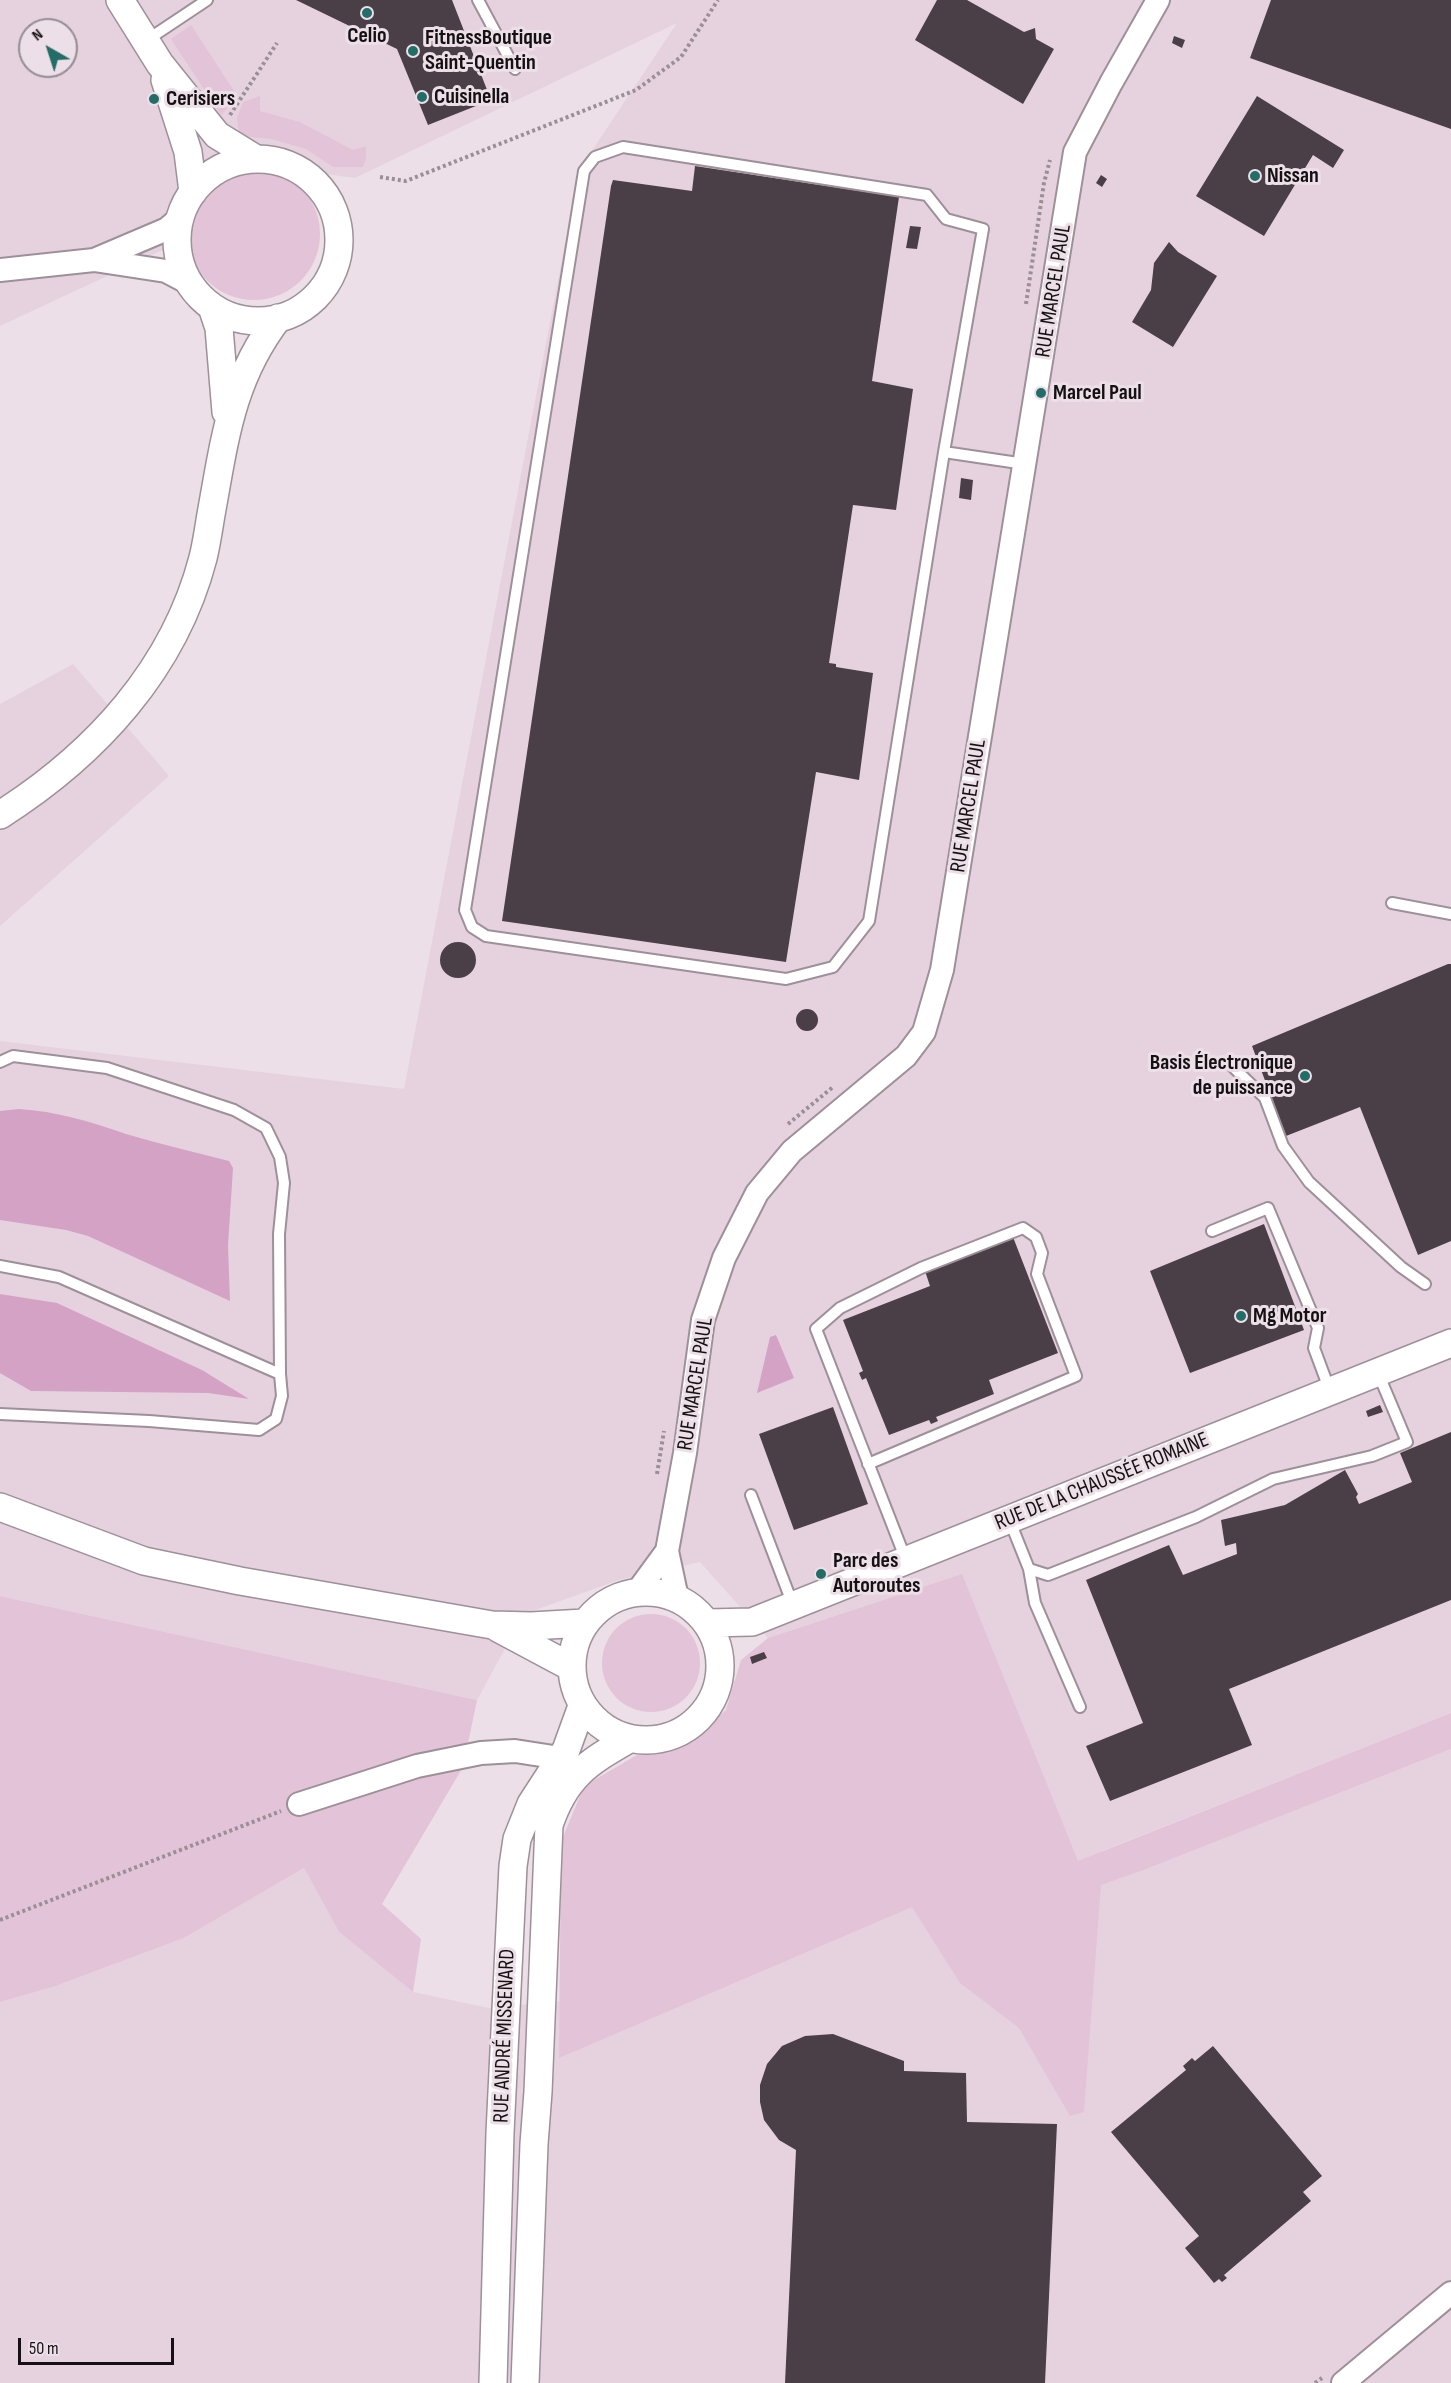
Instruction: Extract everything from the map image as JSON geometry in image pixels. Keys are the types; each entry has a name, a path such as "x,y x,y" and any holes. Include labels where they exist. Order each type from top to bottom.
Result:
{"street":[{"path":"120,0 160,64 217,135 256,159"},
{"name":"RUE MARCEL PAUL","path":"677,1598 667,1551 685,1453 703,1320 729,1249 757,1193 792,1151 906,1056 924,1032 942,970 1075,152 1158,0"},
{"path":"160,64 188,152 193,192"},
{"path":"0,270 94,260 166,272 187,282 212,307 232,317 255,321 278,318 305,305 327,283 335,265 339,232 333,209 314,182 297,169 277,161 256,159 232,164 210,175 193,192 180,218 177,246 187,282"},
{"path":"94,260 167,229 180,218"},
{"path":"212,307 219,328 226,428"},
{"path":"0,814 72,763 109,727 146,682 175,635 203,558 226,428 234,400 246,370 278,318"},
{"name":"RUE DE LA CHAUSSÉE ROMAINE","path":"707,1623 752,1622 1451,1343"},
{"path":"0,1507 144,1561 252,1583 492,1625 531,1626 584,1623"},
{"name":"RUE MARCEL PAUL","path":"637,1592 667,1551"},
{"path":"637,1592 659,1592 677,1598 694,1608 707,1623 716,1641 720,1663 717,1686 708,1707 693,1723 673,1735 651,1740 628,1739 610,1732 594,1720 582,1706 574,1687 571,1667 574,1644 584,1623 598,1608 616,1597 637,1592"},
{"name":"RUE DE LA CHAUSSÉE ROMAINE","path":"720,1663 752,1622"},
{"path":"492,1625 571,1667"},
{"name":"RUE ANDRÉ MISSENARD","path":"493,2383 511,1891 517,1839 531,1804 571,1741 582,1706"},
{"name":"RUE ANDRÉ MISSENARD","path":"525,2383 549,1825 557,1802 574,1776 597,1757 628,1739"},
{"path":"299,1804 417,1766 481,1754 515,1751 560,1758"},
{"path":"511,1891 545,1892"},
{"path":"1343,2383 1451,2293"}],"lane":[{"path":"146,40 207,0"},
{"path":"478,0 515,69"},
{"path":"623,147 927,195 946,219 983,229 944,452 869,921 833,967 786,979 486,936 472,927 465,910 483,794 584,171 595,157 623,147"},
{"path":"944,452 1025,464"},
{"path":"1392,903 1451,914"},
{"path":"0,1062 13,1056 107,1068 234,1110 266,1128 280,1156 284,1183 279,1234 282,1396 276,1419 259,1430 148,1421 0,1414"},
{"path":"1233,1067 1265,1098 1283,1146 1309,1182 1401,1267 1425,1284"},
{"path":"1212,1231 1268,1209 1318,1328 1314,1348 1330,1391"},
{"path":"868,1464 1076,1376 1037,1274 1042,1253 1036,1237 1023,1228 921,1268 840,1308 816,1329 868,1464 906,1560"},
{"path":"0,1266 60,1277 280,1374"},
{"path":"1029,1569 1048,1575 1196,1517 1273,1479 1372,1456 1407,1442 1378,1372"},
{"path":"751,1495 793,1605"},
{"path":"1009,1519 1029,1569 1035,1603 1080,1707"}],"path":[{"path":"380,177 406,181 636,90 681,57 718,0"},
{"path":"217,135 277,43"},
{"path":"1044,183 1052,151"},
{"path":"782,1131 816,1099 841,1081"},
{"path":"657,1475 666,1423"},
{"path":"0,1920 299,1804"}],"shaded area":[{"path":"0,0 1451,0 1451,1713 1102,1851 1149,1868 1451,1749 1451,2383 0,2383 0,2002 53,1987 184,1938 304,1868 339,1932 413,1992 489,2008 572,2000 962,1574 768,1638 700,1562 619,1580 524,1614 477,1700 0,1596 0,1041 404,1089 579,170 677,23 355,178 211,159 165,249 0,326"},
{"path":"191,25 238,97 221,115 171,39"},
{"path":"260,96 260,111 300,122 353,150 366,146 363,167 333,167 306,149 271,139 239,136 237,118 243,102"},
{"path":"254,168 279,173 301,187 315,209 320,234 315,259 301,281 279,295 254,300 229,295 207,281 193,259 188,234 193,209 207,187 229,173"},
{"path":"73,664 169,776 0,926 0,704"},
{"path":"19,1109 73,1118 229,1161 233,1168 228,1245 230,1301 88,1236 66,1230 0,1220 0,1111"},
{"path":"0,1294 57,1303 202,1370 249,1399 208,1393 31,1391 0,1373"},
{"path":"776,1335 794,1378 757,1393 770,1337"},
{"path":"962,1574 1078,1861 1451,1713 1451,1749 1101,1885 1084,2112 1070,2116 1019,2028 960,1983 912,1907 559,2058 561,1842 584,1786 637,1755 684,1746 726,1710 741,1660 768,1638"},
{"path":"0,1596 477,1700 463,1767 382,1904 421,1939 413,1992 339,1932 304,1868 184,1938 53,1987 0,2002"},
{"path":"651,1614 670,1618 686,1628 696,1644 700,1663 696,1682 686,1698 670,1708 651,1712 632,1708 616,1698 606,1682 602,1663 606,1644 616,1628 632,1618"}],"building":[{"path":"296,0 452,0 491,100 428,125 397,49"},
{"path":"937,0 967,0 1024,32 1035,28 1036,39 1054,49 1023,104 915,40"},
{"path":"1271,0 1451,0 1451,129 1250,58"},
{"path":"1174,36 1185,40 1182,48 1172,43"},
{"name":"Nissan","path":"1257,96 1344,150 1333,168 1313,155 1264,236 1196,196"},
{"path":"695,166 899,197 872,381 913,389 896,510 853,505 829,663 836,664 836,667 873,673 859,780 816,772 786,962 502,921 611,186 613,180 692,191"},
{"path":"1101,175 1107,179 1102,187 1096,183"},
{"path":"910,226 921,227 917,249 906,248"},
{"path":"1169,242 1178,252 1217,276 1173,347 1132,322 1151,290 1154,263"},
{"path":"961,478 973,480 971,500 959,498"},
{"path":"458,942 471,947 476,960 471,973 458,978 445,973 440,960 445,947"},
{"path":"1451,964 1451,1241 1418,1255 1360,1107 1286,1136 1252,1046"},
{"path":"807,1009 815,1012 818,1020 815,1028 807,1031 799,1028 796,1020 799,1012"},
{"path":"1264,1224 1304,1330 1190,1373 1150,1271"},
{"path":"1013,1237 1058,1353 989,1380 994,1394 936,1417 938,1421 931,1424 929,1420 889,1435 866,1378 862,1380 859,1373 863,1371 843,1320 930,1286 925,1271"},
{"path":"1380,1405 1383,1412 1368,1417 1366,1411"},
{"path":"833,1407 868,1504 794,1530 759,1434"},
{"path":"1451,1432 1451,1600 1229,1689 1252,1745 1110,1801 1086,1746 1143,1723 1086,1580 1169,1545 1183,1575 1237,1554 1236,1543 1225,1546 1221,1520 1285,1505 1345,1470 1358,1494 1356,1497 1359,1504 1412,1482 1400,1453"},
{"path":"764,1652 767,1658 752,1664 750,1657"},
{"path":"833,2034 904,2061 904,2071 966,2073 967,2122 1057,2124 1045,2383 785,2383 796,2150 779,2140 764,2120 760,2102 760,2085 767,2064 782,2046 805,2036"},
{"path":"1213,2046 1322,2176 1303,2192 1311,2201 1224,2275 1227,2278 1222,2282 1219,2279 1214,2283 1185,2248 1199,2236 1111,2132 1186,2070 1183,2066 1192,2058 1195,2061"}],"place":[{"name":"Celio","path":"367,13"},
{"name":"FitnessBoutique Saint-Quentin","path":"413,51"},
{"name":"Cuisinella","path":"422,97"},
{"name":"Cerisiers","path":"154,99"},
{"name":"Nissan","path":"1255,176"},
{"name":"Marcel Paul","path":"1041,393"},
{"name":"Basis Électronique de puissance","path":"1305,1076"},
{"name":"Mg Motor","path":"1241,1316"},
{"name":"Parc des Autoroutes","path":"821,1574"}]}
